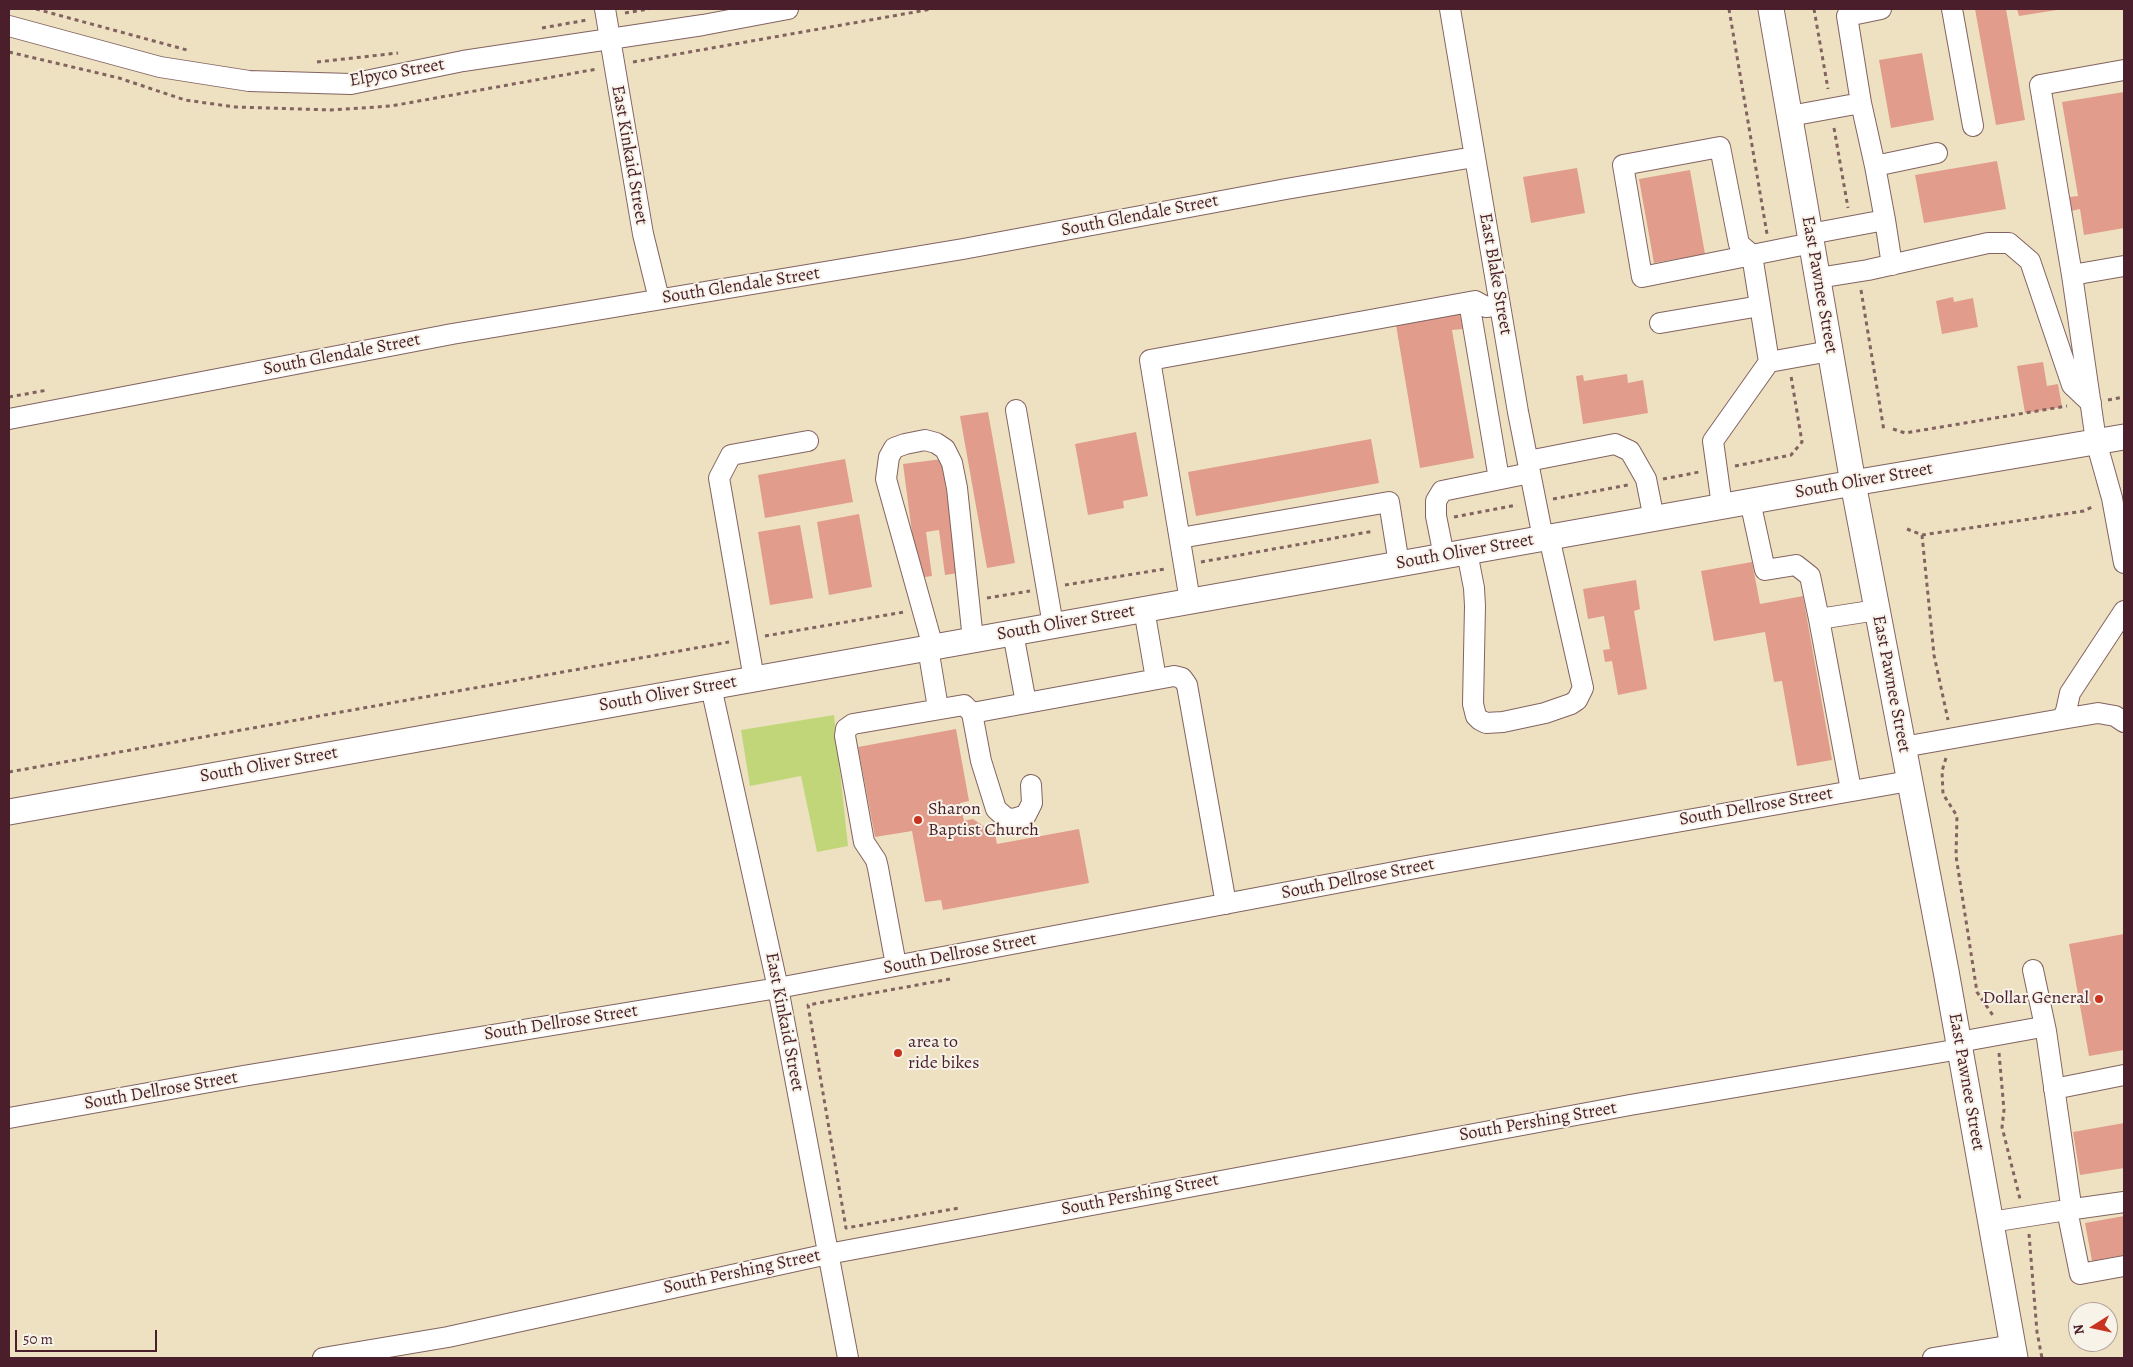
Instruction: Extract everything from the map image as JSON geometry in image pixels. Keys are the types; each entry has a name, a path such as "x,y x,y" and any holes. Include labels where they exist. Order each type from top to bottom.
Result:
{"main road":[{"name":"East Pawnee Street","path":"1771,9 1853,483 1959,1045 2014,1351"},
{"name":"South Oliver Street","path":"9,812 1654,518 2124,437"}],"street":[{"name":"Elpyco Street","path":"9,26 160,67 249,81 351,84 463,61 703,25 788,9"},
{"name":"East Blake Street","path":"1450,9 1474,157 1529,467 1536,502 1583,688 1577,700 1545,713 1503,722 1486,723 1476,716 1473,704 1476,606 1474,588 1455,554"},
{"path":"1881,9 1846,16 1892,265"},
{"path":"1952,9 1973,126"},
{"name":"East Kinkaid Street","path":"606,12 643,234 659,299"},
{"path":"2124,70 2040,85 2072,275 2096,441 2112,498 2124,563"},
{"path":"1790,116 1861,102"},
{"path":"1761,254 1739,244 1720,147 1622,165 1642,277 1761,254 1811,238 1885,220"},
{"path":"1875,166 1937,153"},
{"name":"South Glendale Street","path":"9,419 452,334 963,249 1286,189 1474,157"},
{"path":"1818,278 1892,265 1988,243 2009,242 2030,261 2072,385 2091,403"},
{"path":"1761,254 1760,306 1778,360"},
{"path":"2072,275 2124,266"},
{"path":"1190,601 1150,360 1475,301 1486,307 1500,305"},
{"path":"1469,302 1499,479"},
{"path":"1660,323 1760,306"},
{"path":"1722,506 1713,441 1778,360 1830,351"},
{"path":"1016,410 1053,626"},
{"path":"938,708 923,609 886,478 889,457 894,448 925,440 936,443 945,449 952,463 957,488 973,640"},
{"path":"754,679 719,478 731,455 808,441"},
{"path":"1455,554 1437,520 1436,501 1442,491 1499,479 1529,467 1615,444 1630,451 1646,482 1654,518"},
{"path":"1750,501 1765,570 1796,565 1810,576 1851,790"},
{"path":"1180,538 1389,502 1399,564"},
{"path":"1144,610 1156,679"},
{"path":"1819,619 1877,610"},
{"path":"2062,719 2070,693 2124,610"},
{"path":"1013,633 1026,703"},
{"path":"972,713 1179,676 1187,685 1226,904"},
{"name":"East Kinkaid Street","path":"711,686 778,988 848,1358"},
{"path":"896,966 876,860 864,842 845,732 849,726 964,704 972,713 981,760 996,809 1006,818 1013,819 1026,815 1032,803 1031,785"},
{"path":"1903,747 2098,713 2115,716 2124,722"},
{"name":"South Dellrose Street","path":"9,1118 263,1072 778,988 1226,904 1909,780"},
{"path":"2033,970 2046,1031 2071,1205 2067,1210"},
{"name":"South Pershing Street","path":"324,1358 448,1337 828,1254 1959,1045 1996,1036 2042,1028 2046,1031"},
{"path":"2054,1089 2124,1075"},
{"path":"1991,1222 2124,1202"},
{"path":"2067,1210 2080,1274 2124,1266"},
{"path":"1933,1358 2014,1351"}],"path":[{"path":"36,9 196,51"},
{"path":"538,28 606,12 649,9"},
{"path":"1729,9 1761,254"},
{"path":"314,62 400,53"},
{"path":"1437,520 1791,456 1802,442 1778,360"},
{"path":"1893,429 1905,432 2124,397"},
{"path":"1907,529 1922,535 2084,511 2112,498"},
{"path":"969,601 1184,566 1393,528"},
{"path":"1922,535 1934,655 1950,726 1949,749 1942,771 1943,794 1957,816 1956,856 1977,992 1994,1016 2004,1110 2002,1127 2028,1230 2037,1332 2042,1358"},
{"path":"9,772 746,639 923,609"},
{"path":"950,979 808,1005 846,1228 963,1207"}],"green space":[{"path":"834,715 848,846 817,852 801,776 750,786 741,730"}],"building":[{"path":"1975,9 2006,9 2025,120 1996,125"},
{"path":"2017,9 2057,9 2057,10 2019,16"},
{"path":"1922,53 1934,120 1891,128 1879,60"},
{"path":"2124,92 2124,228 2084,235 2080,209 2071,211 2069,197 2078,196 2062,102"},
{"path":"1997,161 2006,209 1924,223 1915,175"},
{"path":"1577,168 1585,213 1531,223 1523,177"},
{"path":"1690,170 1705,254 1654,263 1639,179"},
{"path":"1953,297 1954,302 1973,298 1978,327 1942,334 1936,301"},
{"path":"1460,314 1463,329 1452,330 1474,458 1420,468 1396,325"},
{"path":"2043,362 2047,386 2058,384 2062,407 2025,413 2017,366"},
{"path":"1627,374 1628,383 1643,380 1648,413 1583,424 1576,376 1583,375 1584,381"},
{"path":"988,412 1015,563 987,568 960,416"},
{"path":"1136,432 1148,496 1123,501 1124,508 1088,515 1075,444"},
{"path":"1371,439 1379,483 1196,516 1188,472"},
{"path":"845,459 853,502 765,518 758,475"},
{"path":"942,459 958,573 945,575 939,530 926,532 932,576 918,578 903,464"},
{"path":"859,514 872,587 829,595 817,522"},
{"path":"800,525 813,598 770,605 758,532"},
{"path":"1752,562 1760,604 1803,596 1832,760 1797,766 1782,681 1774,682 1765,632 1714,641 1701,571"},
{"path":"1636,580 1640,609 1634,611 1647,689 1618,695 1612,661 1605,662 1603,650 1610,649 1604,616 1588,619 1583,589"},
{"name":"Sharon Baptist Church","path":"956,729 969,801 960,803 964,821 973,819 995,834 997,844 1079,829 1089,883 943,910 941,900 925,902 912,831 875,837 858,747"},
{"path":"2124,934 2124,1050 2089,1056 2069,944"},
{"path":"2124,1123 2124,1168 2080,1175 2073,1132"},
{"path":"2124,1216 2124,1255 2092,1261 2085,1223"}],"place":[{"name":"Sharon Baptist Church","path":"918,820"},
{"name":"Dollar General","path":"2099,999"},
{"name":"area to ride bikes","path":"898,1053"}]}
